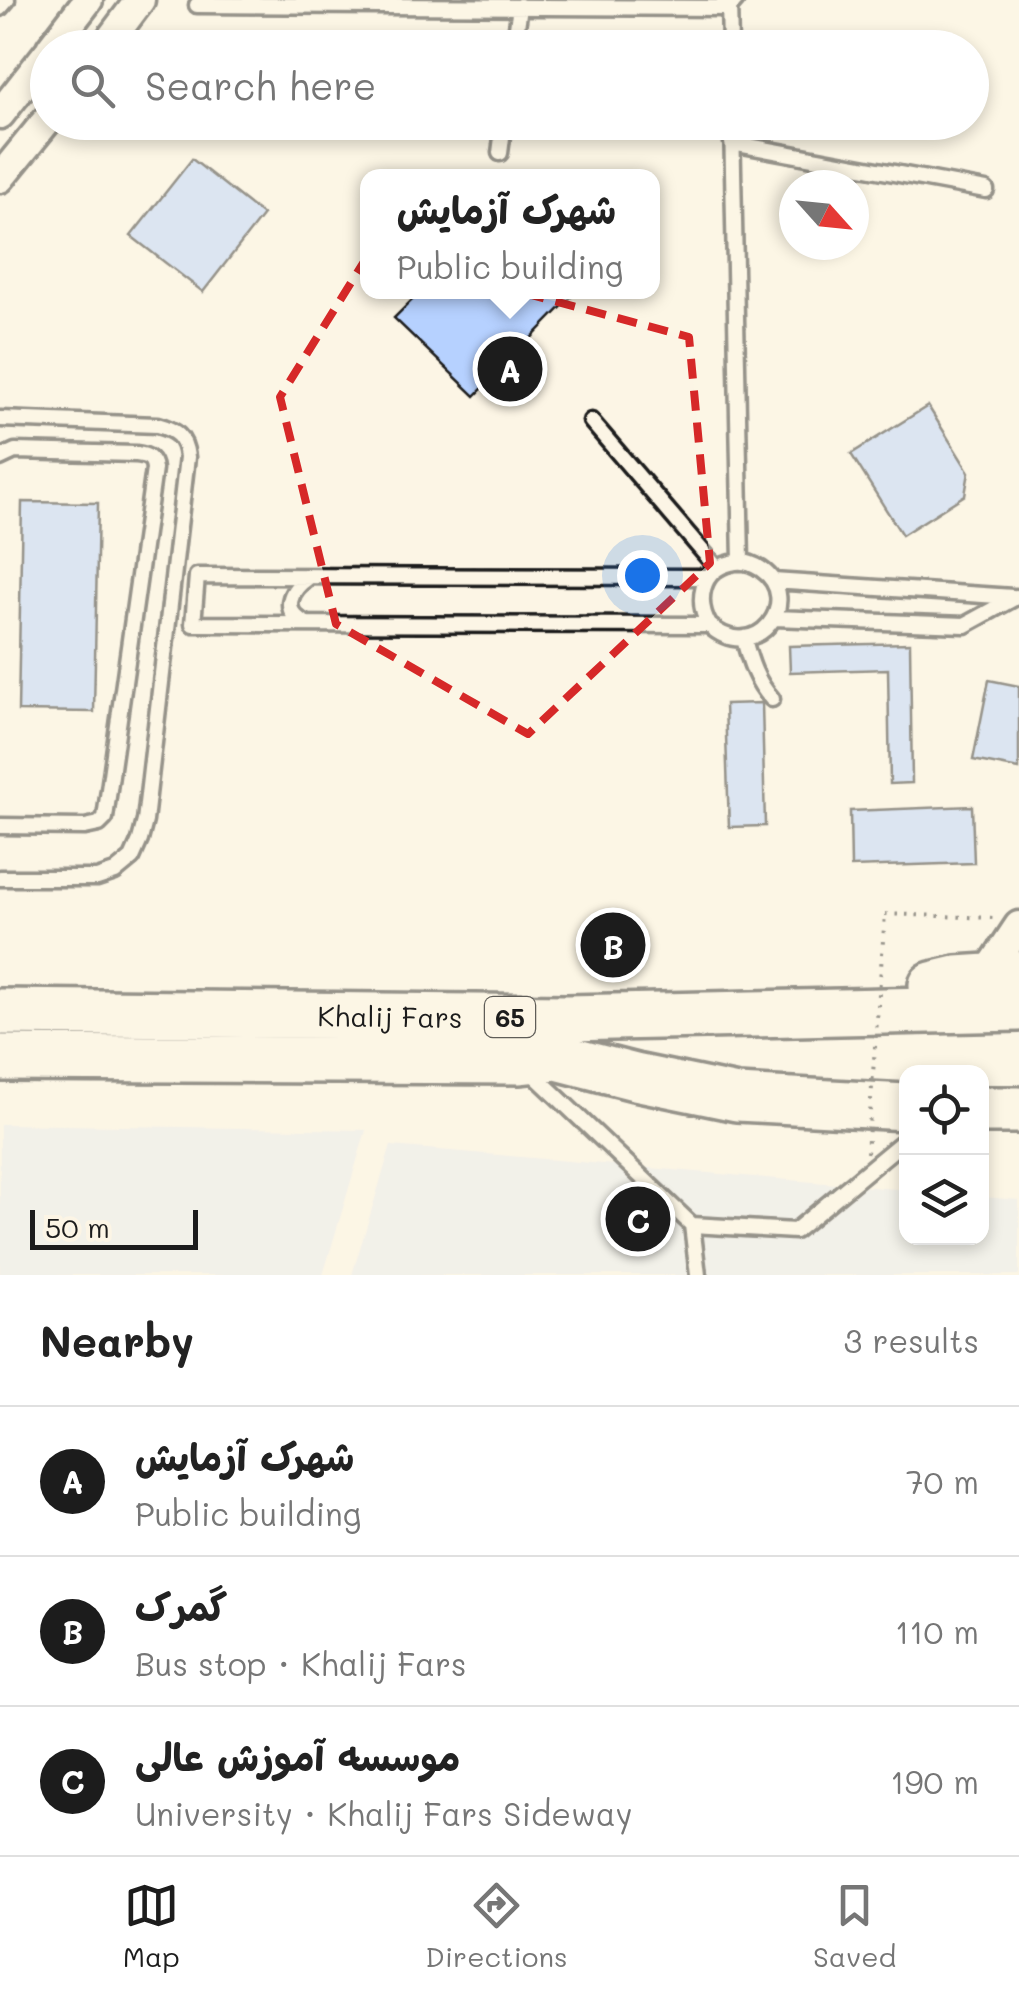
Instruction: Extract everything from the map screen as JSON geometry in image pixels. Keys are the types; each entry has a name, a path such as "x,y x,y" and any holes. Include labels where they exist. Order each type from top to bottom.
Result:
{"highway":[{"path":"820,1012 956,979 1002,976"},
{"name":"Khalij Fars","path":"0,1012 567,1018 1019,1008"},
{"name":"Khalij Fars","path":"0,1058 520,1061 557,1057 737,1098 899,1107"},
{"path":"989,1110 1019,1110"}],"street":[{"path":"65,30 88,0"},
{"path":"118,30 140,0"},
{"path":"0,114 30,76"},
{"path":"0,178 31,140"},
{"path":"1002,976 1013,922"}],"lane":[{"path":"0,8 6,0"},
{"path":"196,4 732,3 731,30"},
{"path":"517,30 520,6"},
{"path":"500,153 502,140"},
{"path":"742,562 732,143 986,190"},
{"path":"0,419 158,425 170,428 186,444 140,840 132,858 115,872 97,878 0,878"},
{"path":"590,421 713,573"},
{"path":"0,458 15,451 136,454 150,458 154,470 105,818 99,824 85,827 0,826"},
{"path":"742,562 764,571 778,593 774,618 767,628 744,640 719,634 709,625 700,601 702,589 713,573 729,563 742,562"},
{"path":"709,625 193,624 197,576 713,573"},
{"path":"309,625 298,620 289,601 293,591 310,576"},
{"path":"773,581 1017,598"},
{"path":"774,618 966,625 1017,598"},
{"path":"744,640 752,668 772,699"},
{"path":"520,1061 692,1225 698,1275"},
{"path":"692,1225 795,1231 899,1145"}],"path":[{"path":"867,1153 885,914 1013,922"}],"highlighted area":[{"path":"370,252 689,337 710,563 528,734 336,624 280,397"}],"shaded area":[{"path":"0,1124 366,1130 323,1275 0,1275"},
{"path":"391,1146 899,1189 899,1245 989,1245 989,1198 1019,1200 1019,1275 352,1275"}],"building":[{"path":"192,159 263,215 203,292 131,236"},
{"path":"413,299 569,299 475,396 394,318"},
{"path":"928,406 969,472 965,495 902,535 851,454"},
{"path":"22,502 98,503 94,712 18,711"},
{"path":"910,643 912,783 890,784 888,669 790,672 789,646"},
{"path":"989,680 1019,686 1019,769 973,760"},
{"path":"762,703 765,826 729,827 725,704"},
{"path":"972,806 974,863 851,867 850,811"}],"place":[{"name":"شهرک آزمایش","path":"510,369"},
{"name":"گمرک","path":"613,945"},
{"name":"موسسه آموزش عالی","path":"638,1219"}]}
